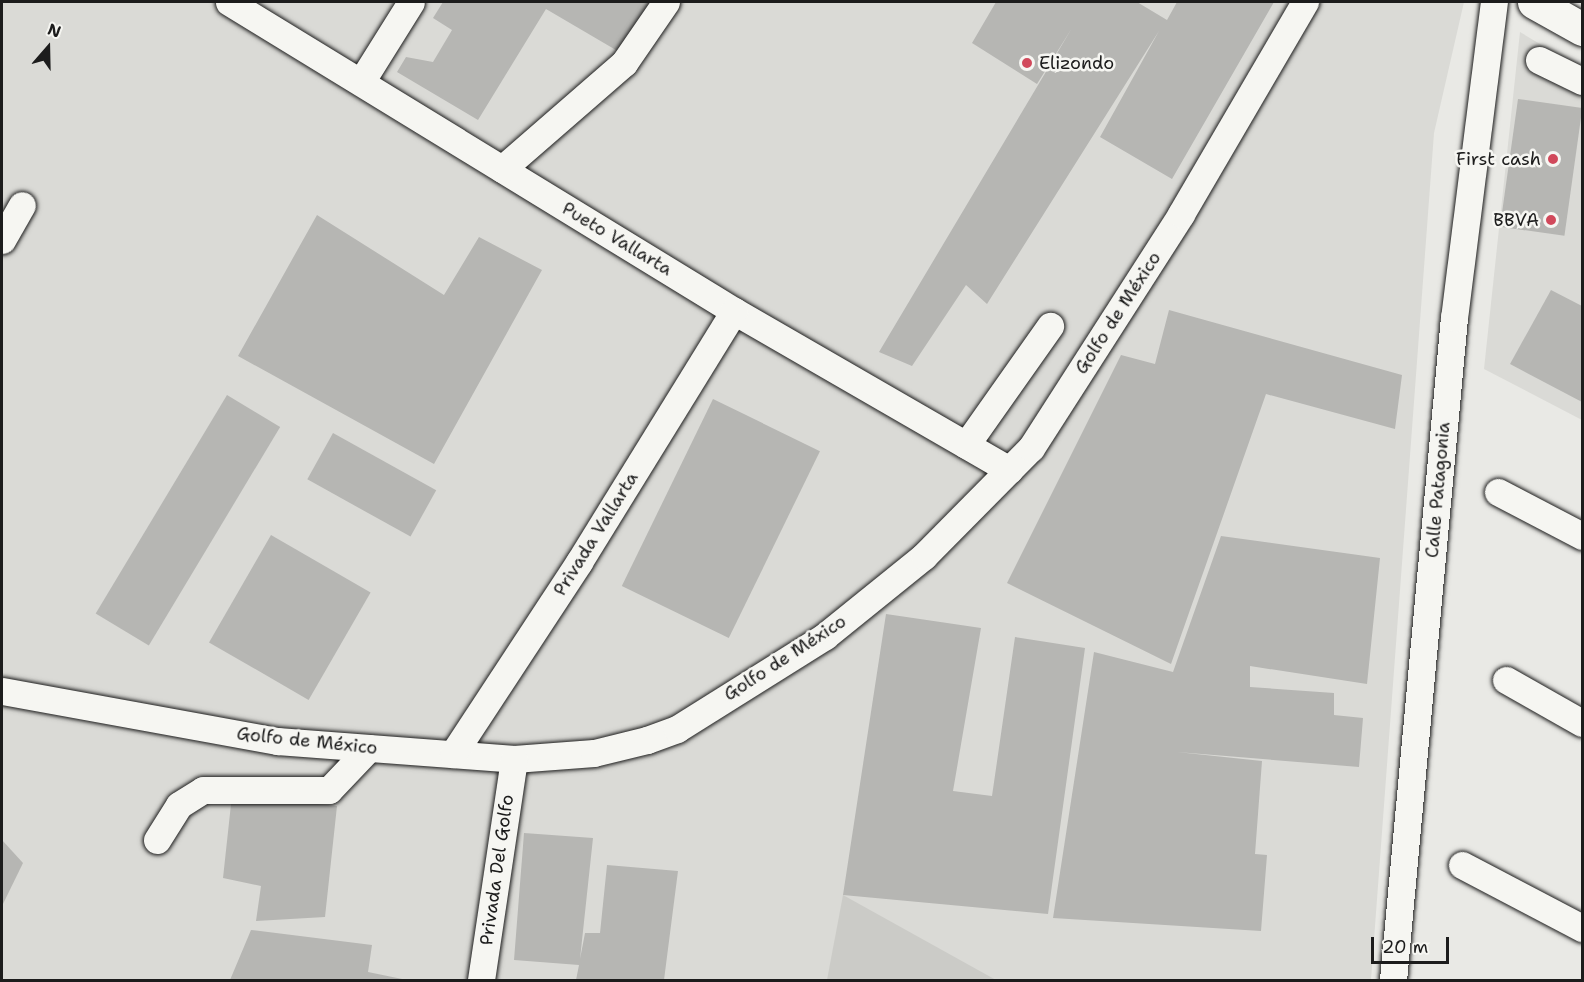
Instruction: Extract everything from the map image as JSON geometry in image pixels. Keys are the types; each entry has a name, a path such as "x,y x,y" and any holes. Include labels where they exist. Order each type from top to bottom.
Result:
{"main road":[{"path":"1534,2 1582,29"}],"street":[{"name":"Pueto Vallarta","path":"230,2 734,311 1009,470"},
{"path":"361,82 411,2"},
{"path":"502,169 624,63 666,2"},
{"name":"Golfo de México","path":"2,691 277,741 514,759 594,753 646,740 677,729 825,636 924,556 1031,448 1181,214 1305,2"},
{"name":"Calle Patagonia","path":"1393,981 1454,318 1494,2"},
{"path":"1539,60 1582,81"},
{"path":"2,240 22,205"},
{"name":"Privada Vallarta","path":"453,754 579,562 734,311"},
{"path":"966,445 1050,327"},
{"path":"1498,492 1582,536"},
{"path":"1506,680 1582,723"},
{"path":"157,840 179,805 203,790 329,790 369,748"},
{"name":"Privada Del Golfo","path":"481,981 514,759"},
{"path":"1462,865 1582,928"}],"shaded area":[{"path":"2,2 1464,2 1434,133 1371,980 2,980"},
{"path":"1520,32 1582,69 1582,420 1484,369"},
{"path":"843,895 996,980 827,980"}],"building":[{"path":"443,2 654,2 621,53 546,9 478,120 397,72 406,57 433,62 452,30 433,18"},
{"path":"996,2 1137,2 1167,20 1177,2 1274,2 1172,179 1100,137 1159,31 987,304 966,285 912,366 879,352 1072,28 1037,84 972,43"},
{"path":"1518,99 1582,108 1564,236 1500,227"},
{"path":"317,215 444,295 479,237 542,270 434,464 238,356"},
{"path":"1551,290 1582,306 1582,402 1510,364"},
{"path":"1169,310 1402,375 1395,429 1266,394 1171,664 1007,583 1121,355 1155,364"},
{"path":"227,395 280,427 149,646 96,614"},
{"path":"713,399 820,451 729,638 622,586"},
{"path":"333,433 436,490 411,537 307,479"},
{"path":"271,535 371,592 309,700 209,642"},
{"path":"1221,536 1380,558 1367,684 1250,666 1250,687 1334,693 1334,715 1363,718 1359,767 1177,752 1262,761 1255,854 1267,855 1261,931 1053,918 1094,652 1173,672"},
{"path":"886,614 981,628 953,791 992,796 1015,637 1085,648 1048,914 843,895"},
{"path":"232,795 337,806 325,917 256,921 261,886 223,878"},
{"path":"524,833 593,838 580,959 585,933 600,933 607,865 678,871 664,980 576,980 579,965 514,960"},
{"path":"2,840 23,863 2,906"},
{"path":"251,930 372,945 368,972 407,980 230,980"}],"place":[{"name":"Elizondo","path":"1027,63"},
{"name":"First cash","path":"1553,159"},
{"name":"BBVA","path":"1551,220"}]}
